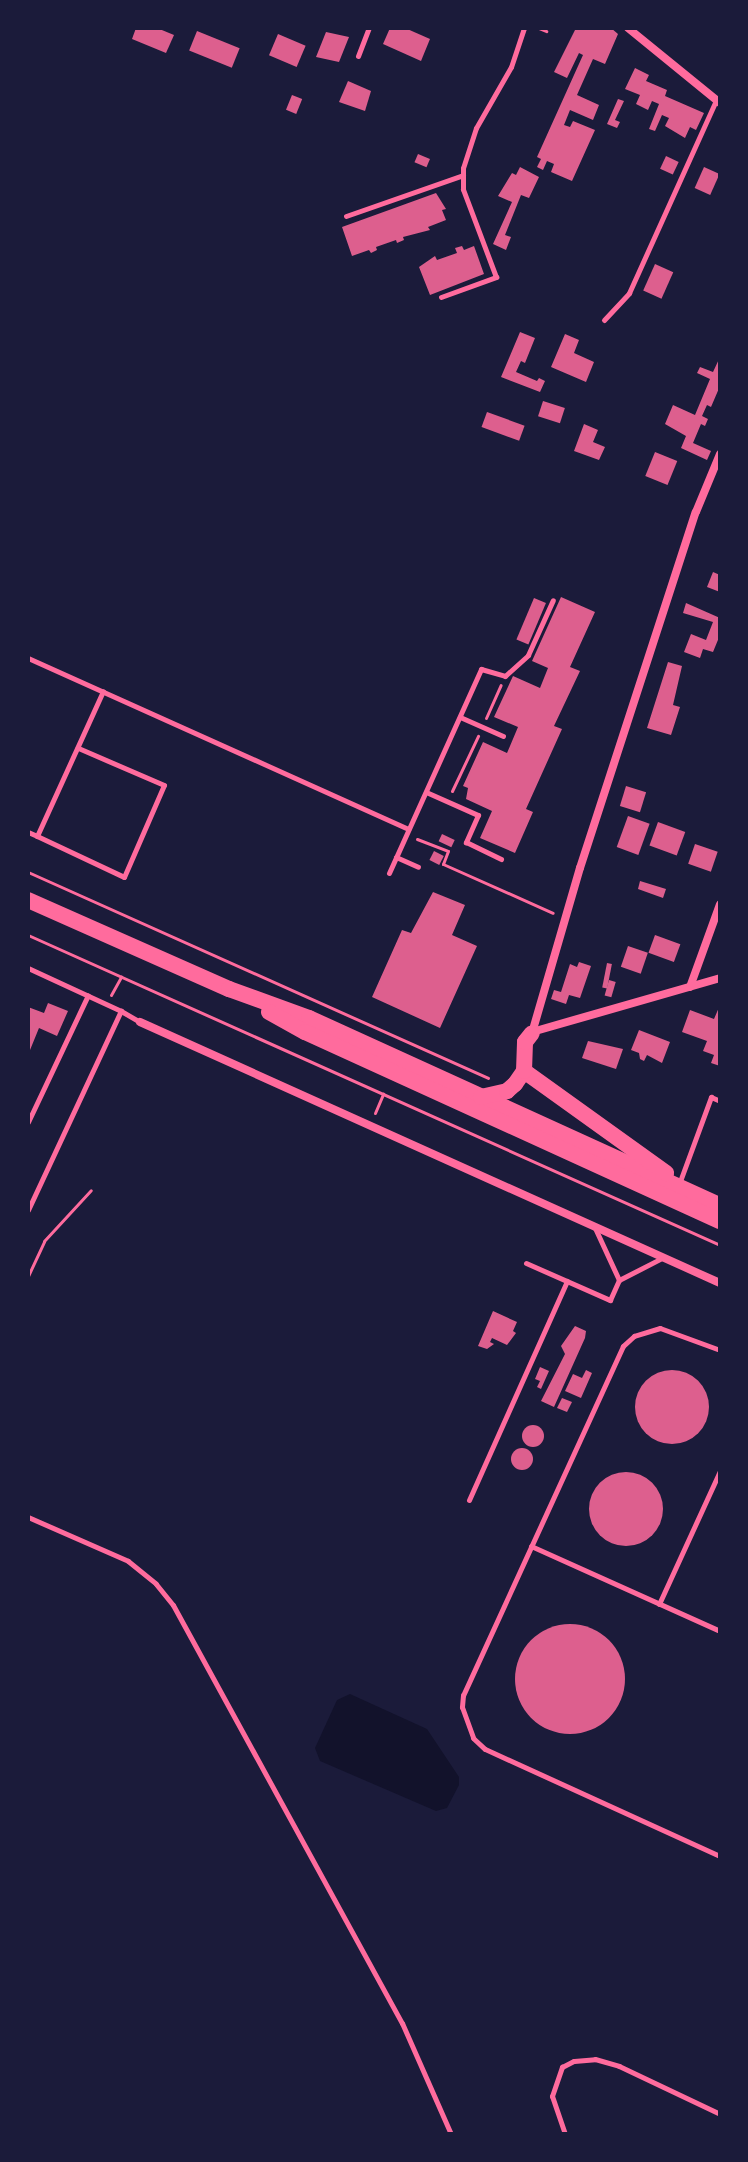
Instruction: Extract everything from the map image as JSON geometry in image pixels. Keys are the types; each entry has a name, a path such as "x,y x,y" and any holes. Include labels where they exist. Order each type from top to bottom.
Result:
{"main road":[{"path":"28,900 229,989 309,1018 720,1205"},
{"path":"229,989 305,1032 720,1221"},
{"path":"481,1097 507,1091 524,1071 525,1042 532,1033"},
{"path":"524,1071 659,1167 678,1185"}],"street":[{"path":"628,28 718,102"},
{"path":"532,1033 564,919 696,512 720,454"},
{"path":"690,987 720,904"},
{"path":"532,1033 720,978"},
{"path":"140,1022 720,1283"}],"lane":[{"path":"358,56 369,28"},
{"path":"441,297 496,277 463,189 463,175 476,128 511,67 524,28"},
{"path":"604,320 629,293 718,102"},
{"path":"346,216 438,180 463,175"},
{"path":"389,873 481,669 505,676 528,655 553,600"},
{"path":"28,658 407,832"},
{"path":"37,836 103,691"},
{"path":"460,717 503,736"},
{"path":"28,832 124,877 164,785 78,748"},
{"path":"426,792 478,815 466,842 501,859"},
{"path":"396,857 418,867"},
{"path":"28,968 140,1022"},
{"path":"28,1122 88,995"},
{"path":"28,1210 121,1011"},
{"path":"678,1185 711,1097 720,1101"},
{"path":"595,1228 619,1280"},
{"path":"526,1263 610,1300 619,1280 663,1258"},
{"path":"469,1500 567,1281"},
{"path":"720,1350 660,1328 634,1336 623,1346 463,1695 462,1707 473,1738 485,1749 720,1856"},
{"path":"659,1604 720,1471"},
{"path":"28,1517 128,1561 156,1584 186,1625 402,2023 451,2134"},
{"path":"531,1546 720,1631"},
{"path":"565,2134 552,2096 562,2067 574,2061 595,2059 619,2066 720,2114"}],"path":[{"path":"539,28 546,31"},
{"path":"447,801 505,676"},
{"path":"407,832 448,851 443,864 564,919"},
{"path":"28,935 720,1245"},
{"path":"106,1004 121,977"},
{"path":"369,1126 383,1094"},
{"path":"28,1276 44,1241 91,1190"}],"shaded area":[{"path":"350,1694 427,1729 459,1777 459,1785 447,1808 436,1811 320,1761 315,1748 337,1700"}],"building":[{"path":"136,28 157,28 174,35 166,53 132,39"},
{"path":"390,28 405,28 430,39 421,61 383,44"},
{"path":"576,28 611,28 618,34 605,64 593,59 577,95 599,105 593,120 570,110 564,125 570,127 573,121 595,130 572,181 551,172 554,164 547,161 543,170 537,167 541,159 537,157 583,55 579,53 567,78 554,72"},
{"path":"197,31 240,48 232,68 189,50"},
{"path":"326,32 349,37 339,62 316,57"},
{"path":"278,34 306,46 297,67 269,55"},
{"path":"635,68 649,75 646,81 667,90 665,96 704,113 696,130 690,127 685,138 665,126 669,118 662,115 655,131 649,129 659,104 652,101 648,110 636,104 640,95 625,89"},
{"path":"348,81 371,91 365,111 339,102"},
{"path":"292,95 302,99 296,114 286,110"},
{"path":"618,99 624,101 615,120 620,122 617,128 607,124"},
{"path":"418,154 430,159 426,167 414,162"},
{"path":"666,156 679,162 673,175 660,169"},
{"path":"520,167 539,177 529,198 521,195 505,235 511,237 506,250 493,244 512,202 498,196 512,173 516,175"},
{"path":"704,167 720,174 710,195 695,188"},
{"path":"436,193 446,209 442,210 446,220 428,227 430,230 403,237 404,240 397,243 396,240 376,247 377,250 371,253 369,250 352,256 342,227"},
{"path":"462,246 464,250 474,246 484,274 430,295 419,267 435,256 437,260 457,253 455,248"},
{"path":"655,264 673,272 661,299 643,290"},
{"path":"520,332 535,338 525,363 521,361 516,372 545,381 540,392 501,377"},
{"path":"565,334 579,340 574,353 594,362 586,382 551,367"},
{"path":"720,357 720,386 711,407 707,405 702,416 708,419 705,426 701,424 693,443 711,451 707,460 681,448 686,436 665,424 673,405 695,415 710,379 697,373 700,367 713,372"},
{"path":"543,401 565,408 560,423 538,416"},
{"path":"487,412 525,426 519,441 482,427"},
{"path":"584,424 598,430 593,442 605,447 599,460 574,451"},
{"path":"655,452 677,461 668,485 645,476"},
{"path":"713,572 720,575 720,592 707,587"},
{"path":"561,597 595,612 570,667 580,671 554,726 562,729 526,809 533,812 515,853 480,838 492,811 466,799 468,788 463,786 483,742 507,753 518,727 494,717 513,676 540,688 548,668 532,661"},
{"path":"534,598 546,603 528,645 516,639"},
{"path":"686,603 720,618 720,635 713,652 703,649 700,658 684,652 691,634 706,640 713,622 683,613"},
{"path":"668,662 682,666 673,705 680,707 671,735 647,728"},
{"path":"626,786 646,792 640,812 620,806"},
{"path":"628,816 650,824 638,855 617,847"},
{"path":"658,822 685,832 677,855 649,845"},
{"path":"442,834 455,840 451,847 439,841"},
{"path":"695,844 718,852 711,872 688,864"},
{"path":"434,851 444,856 439,865 429,860"},
{"path":"640,881 666,889 663,898 638,889"},
{"path":"433,892 465,905 452,935 477,946 440,1028 372,997 402,930 411,933"},
{"path":"655,935 680,944 674,962 649,953"},
{"path":"628,946 648,953 641,974 621,967"},
{"path":"579,962 591,966 580,998 569,995 566,1004 551,999 554,990 561,992 570,964 577,967"},
{"path":"607,963 612,964 607,988 602,988"},
{"path":"609,980 616,982 611,997 605,995"},
{"path":"48,1003 68,1011 57,1036 39,1028 28,1055 28,1007 44,1013"},
{"path":"720,1005 720,1066 711,1063 714,1055 703,1051 707,1041 682,1032 690,1010 714,1019"},
{"path":"639,1030 670,1042 662,1063 647,1055 644,1061 639,1053 631,1050"},
{"path":"588,1041 623,1049 616,1069 582,1058"},
{"path":"493,1311 517,1322 513,1331 516,1333 507,1345 492,1338 490,1342 494,1344 487,1349 478,1346"},
{"path":"575,1326 586,1331 585,1338 554,1407 541,1401 565,1354 561,1346"},
{"path":"540,1367 549,1371 541,1389 537,1387 540,1381 535,1379"},
{"path":"586,1370 592,1373 581,1398 565,1391 573,1374 582,1378"},
{"path":"672,1370 693,1376 703,1386 709,1407 703,1428 693,1438 672,1444 651,1438 641,1428 635,1407 641,1386 651,1376"},
{"path":"562,1398 572,1402 567,1412 557,1408"},
{"path":"533,1425 541,1428 544,1436 541,1444 533,1447 525,1444 522,1436 525,1428"},
{"path":"522,1448 530,1451 533,1459 530,1467 522,1470 514,1467 511,1459 514,1451"},
{"path":"626,1472 647,1478 657,1488 663,1509 657,1530 647,1540 626,1546 605,1540 595,1530 589,1509 595,1488 605,1478"},
{"path":"570,1624 591,1628 609,1640 621,1658 625,1679 621,1700 609,1718 591,1730 570,1734 549,1730 531,1718 519,1700 515,1679 519,1658 531,1640 549,1628"}]}
